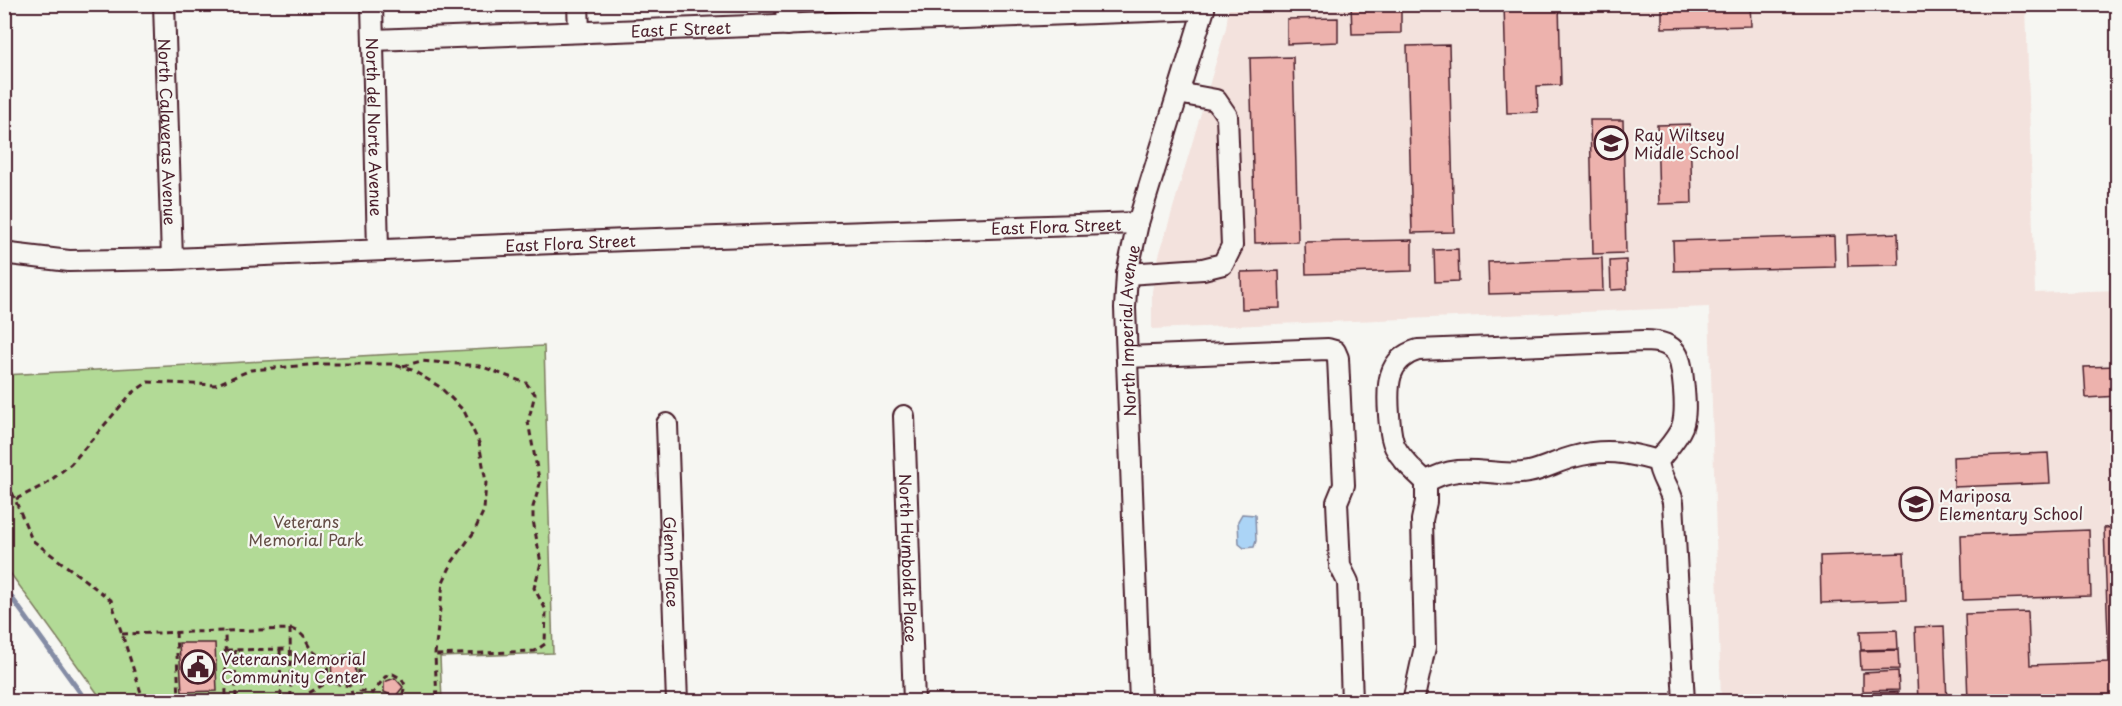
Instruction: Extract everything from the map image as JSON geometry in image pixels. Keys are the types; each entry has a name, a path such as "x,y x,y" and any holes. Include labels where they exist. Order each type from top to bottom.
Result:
{"street":[{"name":"North Calaveras Avenue","path":"164,4 172,259"},
{"name":"North del Norte Avenue","path":"372,4 378,250"},
{"path":"578,4 579,32"},
{"path":"786,4 787,25"},
{"name":"East F Street","path":"373,40 787,25 994,11 1204,7"},
{"name":"North Imperial Avenue","path":"1140,702 1125,308 1127,274 1138,223 1204,7"},
{"path":"1127,274 1203,269 1223,264 1232,246 1227,116 1216,100 1178,93"},
{"name":"East Flora Street","path":"4,251 10,254 69,261 172,259 1138,223"},
{"path":"1413,702 1425,647 1422,520 1426,502 1426,482 1404,460 1391,439 1388,394 1393,369 1399,360 1418,350 1644,341 1665,344 1675,351 1681,360 1685,417 1681,429 1658,461 1659,468 1670,489 1672,502 1684,702"},
{"path":"1127,357 1328,349 1335,351 1338,358 1344,485 1337,502 1340,566 1348,582 1352,702"},
{"name":"North Humboldt Place","path":"904,416 914,702"},
{"name":"Glenn Place","path":"667,424 677,702"},
{"path":"1426,482 1439,475 1470,469 1500,473 1529,472 1594,452 1612,451 1658,461"}],"path":[{"path":"401,367 421,361 480,366 526,382 535,394 528,422 540,484 533,507 533,520 541,563 534,588 546,610 545,644 535,651 435,655"},
{"path":"16,499 46,484 71,464 106,420 131,394 148,382 215,385 251,370 321,364 391,364 412,370 440,387 464,411 479,443 486,482 484,510 474,532 453,561 443,582 435,655 437,702"},
{"path":"4,473 32,540 111,600 144,702"},
{"path":"122,634 290,629 301,632 315,653 327,657 358,654 360,691"},
{"path":"290,629 291,702"},
{"path":"176,632 179,699 210,700 226,697 225,631"},
{"path":"280,649 281,702"},
{"path":"225,650 290,649"},
{"path":"235,650 236,702"},
{"path":"327,657 328,682"},
{"path":"351,693 360,691 373,693 385,677 393,674 402,679 405,685 403,693 407,702"},
{"path":"280,696 305,699 319,686 328,682 350,686 354,702"}],"shaded area":[{"name":"Ray Wiltsey Middle School","path":"1229,5 2026,5 2035,293 2117,290 2117,701 1721,701 1709,307 1152,329 1152,291 1158,259 1226,28"}],"green space":[{"name":"Veterans Memorial Park","path":"544,346 553,653 440,657 442,701 103,701 5,566 4,375"}],"water":[{"path":"1242,514 1255,515 1256,541 1254,547 1244,548 1239,544 1238,521"}],"building":[{"path":"1351,4 1401,4 1401,33 1352,34"},
{"path":"1504,4 1559,4 1561,85 1537,86 1538,112 1507,113"},
{"path":"1662,4 1750,4 1751,26 1662,28"},
{"path":"1338,18 1338,42 1287,44 1287,19"},
{"path":"1449,45 1454,232 1412,233 1407,46"},
{"path":"1293,57 1298,242 1255,243 1250,58"},
{"path":"1590,120 1623,120 1626,253 1593,254"},
{"path":"1690,124 1692,203 1659,204 1657,125"},
{"path":"1898,233 1899,265 1848,266 1847,235"},
{"path":"1834,236 1835,267 1674,271 1673,241"},
{"path":"1412,240 1412,271 1306,274 1305,242"},
{"path":"1458,249 1459,281 1435,282 1434,250"},
{"path":"1602,258 1603,291 1489,294 1488,262"},
{"path":"1626,260 1627,289 1611,290 1610,261"},
{"path":"1279,271 1280,308 1242,309 1241,272"},
{"path":"2118,366 2118,396 2086,398 2084,367"},
{"path":"2048,453 2050,483 1954,487 1953,457"},
{"path":"2118,527 2118,702 1968,702 1965,614 2028,612 2030,665 2109,662 2104,528"},
{"path":"2089,530 2091,596 1963,600 1961,535"},
{"path":"1904,553 1906,600 1821,603 1820,556"},
{"path":"1944,626 1947,702 1918,702 1915,627"},
{"path":"1897,630 1898,649 1861,650 1860,631"},
{"name":"Veterans Memorial Community Center","path":"179,643 215,643 217,691 182,692"},
{"path":"1898,650 1899,669 1861,670 1860,651"},
{"path":"355,659 356,677 332,679 331,660"},
{"path":"1898,671 1899,690 1863,691 1863,673"},
{"path":"395,678 403,687 395,697 384,692 384,682"},
{"path":"1898,692 1898,702 1862,702 1862,693"}],"waterway":[{"path":"4,587 87,702"}],"place":[{"name":"Ray Wiltsey Middle School","path":"1611,143"},
{"name":"Mariposa Elementary School","path":"1916,504"},
{"name":"Veterans Memorial Community Center","path":"198,667"}]}
